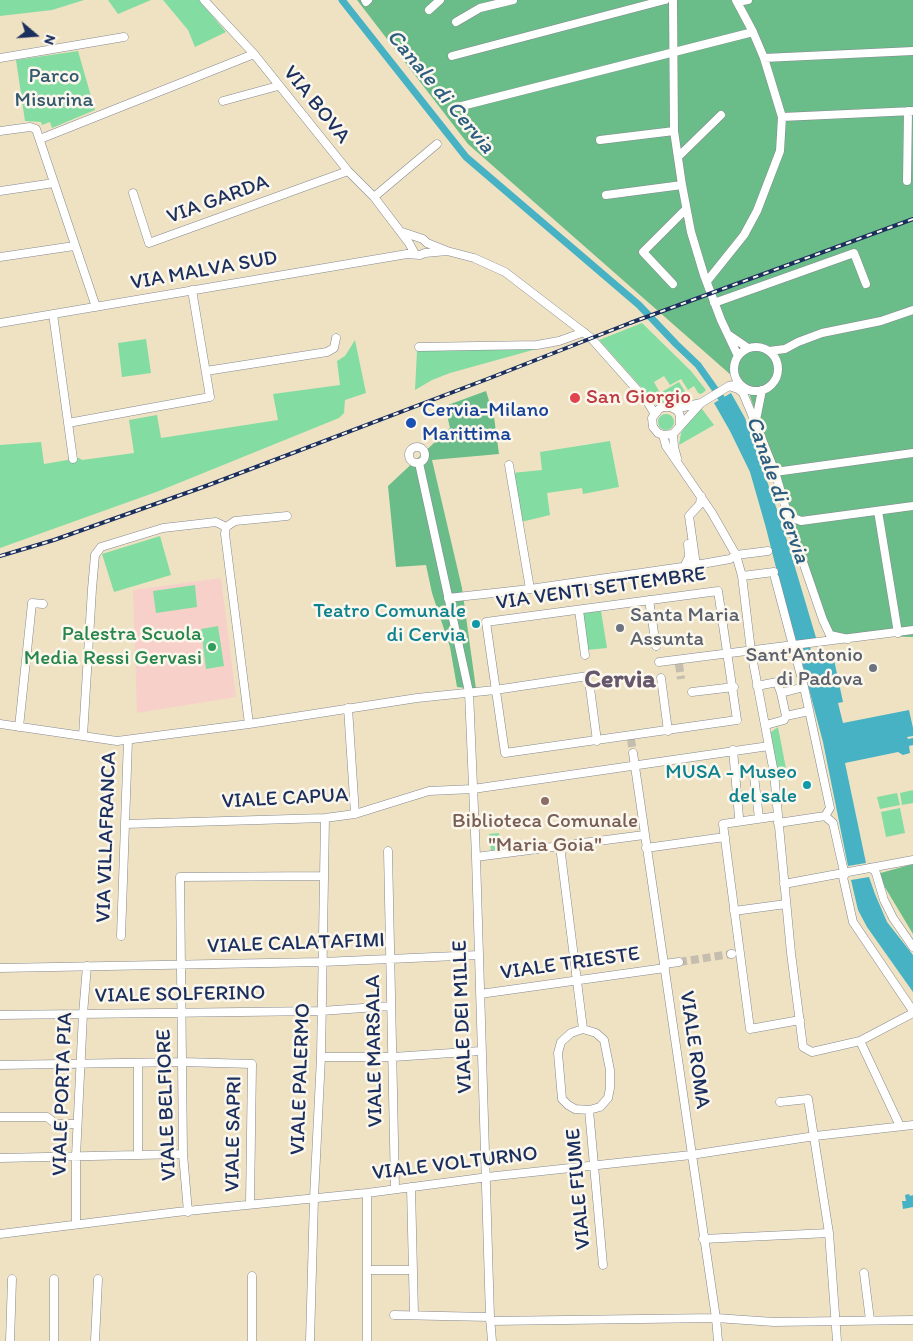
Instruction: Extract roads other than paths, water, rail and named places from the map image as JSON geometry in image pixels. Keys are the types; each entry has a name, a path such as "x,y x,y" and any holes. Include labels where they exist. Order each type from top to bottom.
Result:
{"street":[{"name":"VIA BOVA","path":"204,0 254,54 348,172 374,197 401,231 413,250"},
{"path":"429,10 440,0"},
{"path":"456,22 480,8 513,0"},
{"path":"452,56 664,0"},
{"path":"673,0 674,131 686,209 696,248 721,320 738,356"},
{"path":"708,280 744,235 757,211 780,151 782,117 764,58 753,32 736,1 748,0"},
{"path":"458,107 753,32"},
{"path":"0,58 124,37"},
{"path":"764,58 913,51"},
{"path":"40,139 254,54"},
{"path":"224,102 278,86"},
{"path":"782,117 910,111 907,181"},
{"path":"678,157 721,115"},
{"path":"0,132 30,127 36,129 96,307"},
{"path":"600,140 674,131"},
{"path":"374,197 437,144"},
{"name":"VIA GARDA","path":"133,193 149,243 348,172"},
{"path":"0,191 54,183"},
{"path":"606,195 682,185"},
{"path":"673,284 643,252 686,209"},
{"path":"401,231 447,251 474,258 505,272 584,332 612,360 647,401 654,413"},
{"path":"423,241 413,242 413,250 420,255 447,251"},
{"path":"423,241 428,248 425,253"},
{"path":"0,257 74,246"},
{"path":"696,248 715,303"},
{"name":"VIA MALVA SUD","path":"0,323 406,254 413,250"},
{"path":"715,303 854,253 866,284"},
{"path":"68,422 210,397 192,290"},
{"path":"770,351 785,349 798,342 822,334 881,321 913,310"},
{"path":"53,314 73,459"},
{"path":"419,347 537,344 559,341 584,332"},
{"path":"729,335 748,348 763,348 775,356 778,370 774,383 762,390 748,390 740,385 735,376 734,369 738,356 748,348"},
{"path":"206,371 327,352 334,348 336,338"},
{"path":"778,363 785,349"},
{"path":"729,386 735,376"},
{"path":"663,436 673,434 701,403 729,386 740,385"},
{"path":"729,386 743,393 756,419 775,472 794,536 830,635 848,639"},
{"path":"748,390 752,396 756,419"},
{"path":"756,419 762,390"},
{"path":"647,401 675,409 701,403"},
{"path":"663,407 654,413 653,427 663,436 666,446 712,513 736,555 742,576 751,651 774,773 778,819 786,904 800,1020 803,1047 812,1052 860,1041 913,1012 853,922 843,877 846,872 833,823 825,816 778,819 759,818 723,824 750,1029 800,1020"},
{"path":"675,409 680,416 680,426"},
{"path":"673,434 674,447 680,465"},
{"path":"775,472 913,454"},
{"name":"VIALE DEI MILLE","path":"419,463 469,692 492,1341"},
{"path":"509,464 530,589"},
{"path":"696,565 689,516 700,504 701,496"},
{"path":"788,516 801,521 913,506"},
{"path":"696,509 704,509 712,513"},
{"path":"878,511 898,633"},
{"path":"249,724 224,534 226,527 234,521 287,516"},
{"path":"794,536 796,528 801,521"},
{"path":"83,736 95,555 101,547 163,528 216,522 226,527"},
{"path":"684,566 689,557 688,538 690,527"},
{"path":"448,598 530,589 696,565 730,559 736,555 768,551"},
{"path":"742,576 775,575 804,687 830,808 825,816"},
{"name":"VIA VENTI SETTEMBRE","path":"718,591 738,720 631,738 505,753 486,622 579,610 718,591"},
{"path":"649,600 656,646"},
{"path":"17,727 32,603 43,604"},
{"path":"579,610 585,655"},
{"path":"659,662 678,662 913,630"},
{"path":"0,725 117,741 588,676"},
{"path":"661,678 668,731"},
{"path":"757,686 777,682 786,716"},
{"path":"692,692 734,687"},
{"path":"781,693 804,687"},
{"path":"590,688 597,741"},
{"path":"348,708 355,814"},
{"path":"766,726 784,720 786,716 809,711"},
{"name":"VIA VILLAFRANCA","path":"121,936 128,740"},
{"name":"VIALE CAPUA","path":"125,824 325,818 355,814 429,791 473,789 769,746"},
{"path":"733,750 739,817"},
{"name":"VIALE ROMA","path":"633,753 718,1341"},
{"path":"754,776 759,818"},
{"name":"VIALE PALERMO","path":"310,1341 314,1198 321,1057 325,818"},
{"path":"476,856 644,835"},
{"path":"646,848 725,837"},
{"path":"560,846 576,981 584,1029"},
{"name":"VIALE MARSALA","path":"388,852 396,1189"},
{"path":"784,884 913,860"},
{"path":"877,874 883,865"},
{"path":"867,868 874,869 877,874 884,900 893,918 913,947"},
{"name":"VIALE BELFIORE","path":"188,1212 183,1154 180,877 324,876"},
{"path":"734,911 786,904"},
{"name":"VIALE CALATAFIMI","path":"0,968 181,966 479,955"},
{"name":"VIALE TRIESTE","path":"480,994 576,981 679,962"},
{"name":"VIALE PORTA PIA","path":"76,1224 77,1124 87,966"},
{"name":"VIALE SOLFERINO","path":"0,1015 321,1011 391,1006"},
{"path":"584,1029 596,1033 604,1040 610,1070 608,1098 600,1107 589,1110 575,1109 562,1099 558,1053 561,1042 571,1033 584,1029"},
{"path":"860,1041 900,1126"},
{"path":"321,1057 393,1056 481,1051"},
{"path":"0,1065 182,1062"},
{"name":"VIALE SAPRI","path":"182,1062 252,1064 250,1204"},
{"path":"138,1063 138,1155"},
{"path":"780,1102 808,1099 829,1233 837,1341"},
{"name":"VIALE FIUME","path":"589,1110 603,1265"},
{"path":"0,1117 47,1117 56,1124 77,1124"},
{"name":"VIALE VOLTURNO","path":"0,1234 250,1204 366,1193 486,1177 692,1155 814,1136 913,1125"},
{"path":"0,1158 183,1154"},
{"path":"411,1187 414,1315"},
{"path":"366,1193 367,1341"},
{"path":"703,1238 829,1233"},
{"path":"368,1270 413,1270"},
{"path":"864,1273 870,1320"},
{"path":"252,1276 252,1341"},
{"path":"10,1341 12,1279"},
{"path":"54,1279 54,1341"},
{"path":"95,1341 98,1279"},
{"path":"394,1315 490,1319 716,1318 774,1322 913,1320"}],"water":[{"path":"731,393 745,418 783,527 817,641 795,643 750,472 714,403"},
{"path":"819,652 820,656 833,655 843,702 838,703 843,723 909,710 913,728 913,736 907,737 908,739 913,738 913,745 909,746 910,753 903,755 898,752 845,763 866,863 848,866 823,742 800,655"},
{"path":"869,877 887,922 913,955 913,992 867,927 858,910 851,880"},
{"path":"909,1194 910,1196 913,1195 913,1207 903,1209 902,1201 906,1201 905,1195"}],"waterway":[{"name":"Canale di Cervia","path":"342,0 466,157 639,305 698,365 727,406"},
{"name":"Canale di Cervia","path":"804,638 810,661"}],"tunnel":[{"path":"679,664 681,679"},
{"path":"631,739 633,753"},
{"path":"679,962 731,954"}],"railway":[{"path":"0,556 54,540 206,486 630,323 913,219"}],"place":[{"name":"San Giorgio","path":"575,398"},
{"name":"Cervia-Milano Marittima","path":"411,423"},
{"name":"Teatro Comunale di Cervia","path":"476,624"},
{"name":"Santa Maria Assunta","path":"620,628"},
{"name":"Palestra Scuola Media Ressi Gervasi","path":"212,647"},
{"name":"Sant'Antonio di Padova","path":"873,668"},
{"name":"MUSA - Museo del sale","path":"807,785"},
{"name":"Biblioteca Comunale \"Maria Goia\"","path":"545,801"}],"district":[{"name":"Cervia","path":"620,680"}],"park label":[{"name":"Parco Misurina","path":"54,89"}]}
